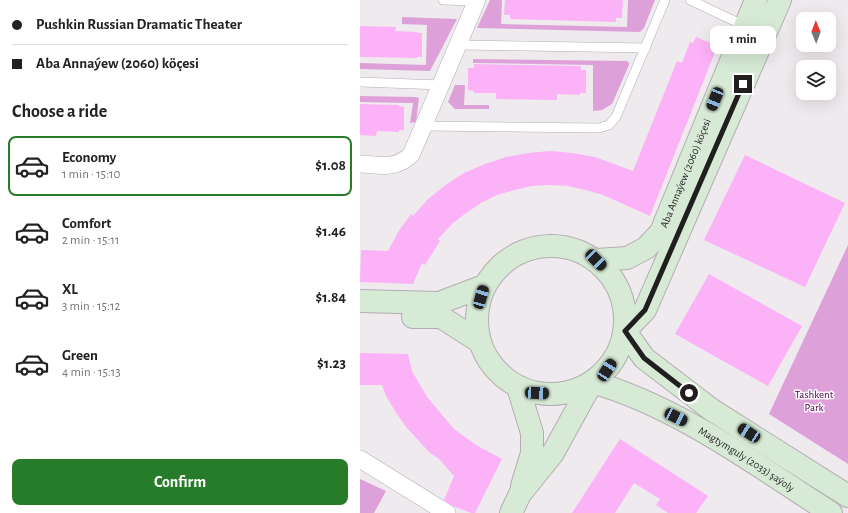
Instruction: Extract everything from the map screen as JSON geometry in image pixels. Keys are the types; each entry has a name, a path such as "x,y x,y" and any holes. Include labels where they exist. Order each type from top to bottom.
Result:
{"main road":[{"name":"Aba Annaýew (2060) köçesi","path":"596,260 627,258 646,248 661,232 756,0"},
{"name":"Aba Annaýew (2060) köçesi","path":"625,331 645,310 780,0"},
{"path":"554,246 576,250 596,260 611,275 621,294 626,314 625,331 620,348 607,370 592,382 576,390 557,394 537,393 518,387 501,375 488,360 480,342 477,325 478,308 484,286 494,273 511,258 531,248 554,246"},
{"path":"360,301 439,303 484,286"},
{"path":"360,315 442,317 480,342"},
{"name":"Magtymguly (2033) şaýoly","path":"625,331 644,358 712,410 848,496"},
{"path":"516,504 553,453 592,382"},
{"name":"Magtymguly (2033) şaýoly","path":"592,382 627,393 700,428 831,513"},
{"path":"516,504 532,453 532,433 518,387"}],"street":[{"path":"360,164 394,165 402,162 411,155 477,0"},
{"path":"360,459 447,513"}],"lane":[{"path":"443,0 477,0"},
{"path":"424,126 599,128 609,125 616,117 665,0"},
{"path":"690,0 745,26"},
{"path":"458,45 646,48"},
{"path":"360,82 441,85"}],"green space":[{"path":"490,0 502,0 501,24 627,27 628,0 655,0 644,28 640,32 477,28"},
{"path":"402,17 457,19 430,71 360,69 360,63 426,65 427,25 402,24"},
{"path":"473,59 627,61 629,65 612,104 602,110 593,111 593,65 473,63"},
{"path":"455,85 465,85 464,105 489,105 489,109 455,109 448,102"},
{"path":"360,96 419,98 416,122 410,123 413,103 360,102"},
{"name":"Tashkent Park","path":"848,245 848,464 769,414"},
{"path":"360,479 386,491 374,513 360,513"}],"building":[{"path":"505,0 623,0 622,18 616,18 616,22 510,19 510,15 504,15"},
{"path":"360,26 396,27 395,31 422,33 422,57 360,57"},
{"path":"696,37 715,45 713,51 715,52 650,216 603,195 568,186 532,186 514,190 497,195 481,203 452,224 438,239 440,241 425,265 422,263 413,284 360,282 361,250 388,251 398,232 411,214 413,216 428,199 447,184 464,173 485,164 506,157 550,151 595,157 633,171 677,61 682,63 690,42 693,43"},
{"path":"474,64 581,66 581,70 586,70 586,93 580,93 580,95 557,94 557,100 496,99 496,93 474,93 474,91 468,90 468,68 474,68"},
{"path":"360,104 399,105 404,107 404,130 399,130 399,132 377,131 376,136 360,135"},
{"path":"745,155 845,203 805,287 704,240"},
{"path":"709,274 802,326 768,386 675,334"},
{"path":"360,353 408,354 412,371 427,397 454,429 476,445 502,459 475,513 471,513 453,506 444,500 454,476 407,428 386,396 382,385 360,385"},
{"path":"620,439 708,496 696,513 668,513 656,505 660,499 634,483 615,513 572,513"}],"route":[{"path":"689,393 644,358 625,331 645,310 743,84"}]}
